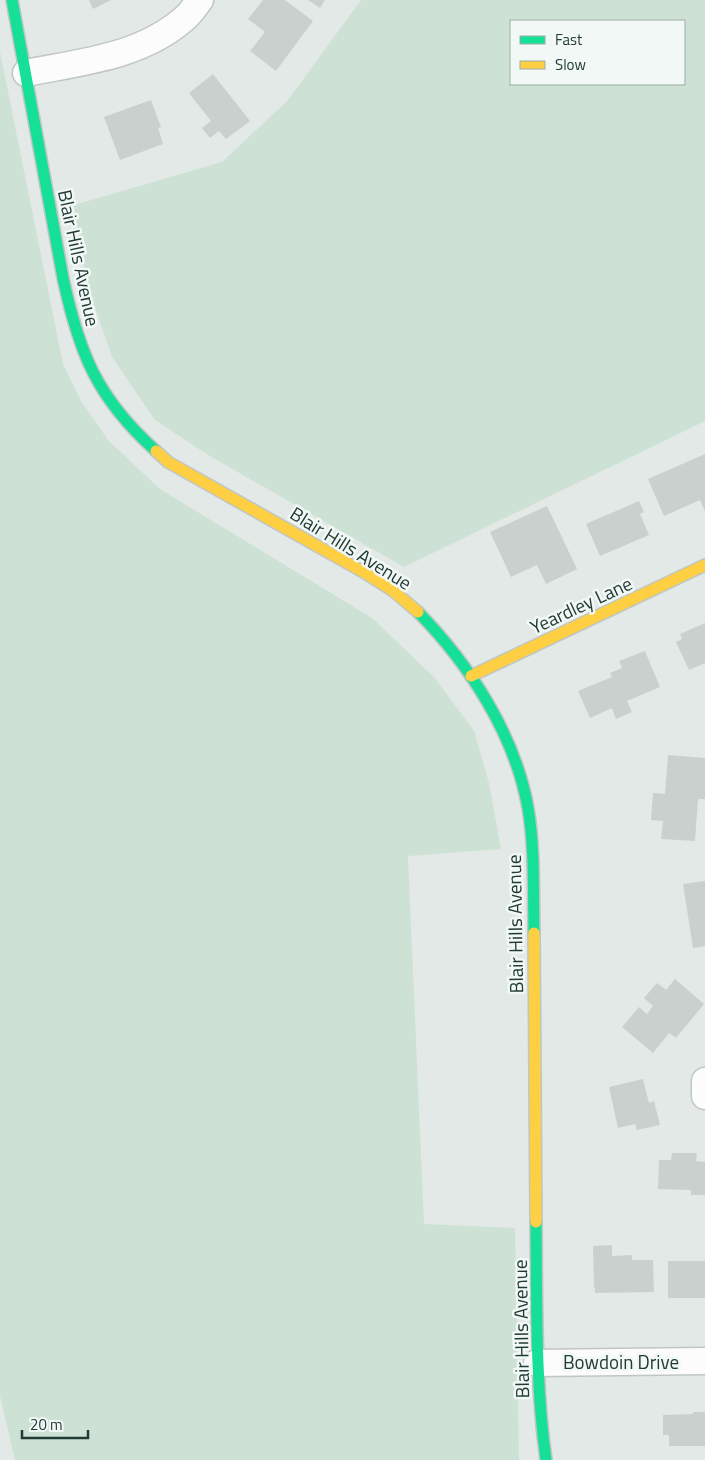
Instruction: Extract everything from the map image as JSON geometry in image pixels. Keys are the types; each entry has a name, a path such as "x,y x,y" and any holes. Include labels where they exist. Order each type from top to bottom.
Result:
{"street":[{"name":"Blair Hills Avenue","path":"12,0 64,280 77,337 87,362 110,403 126,423 168,462 366,574 396,594 424,618 452,648 484,694 508,745 526,799 533,856 537,1363 541,1425 546,1460"},
{"path":"26,73 117,55 147,44 168,32 186,17 200,0"},
{"name":"Yeardley Lane","path":"471,676 705,565"},
{"path":"705,1081 705,1096"},
{"name":"Bowdoin Drive","path":"537,1363 705,1361"}],"green space":[{"path":"361,0 705,0 705,421 404,567 208,455 155,420 112,357 86,281 74,205 222,162 288,100"},
{"path":"0,52 63,364 81,401 108,440 160,489 372,618 435,678 474,731 489,783 501,849 408,856 424,1224 515,1228 519,1460 15,1460 0,1396"}],"building":[{"path":"89,0 111,0 93,9"},
{"path":"263,0 285,0 313,21 276,71 250,51 265,32 248,19"},
{"path":"308,0 325,0 320,8"},
{"path":"213,74 250,121 226,139 219,131 210,138 202,128 211,121 189,93"},
{"path":"151,100 161,127 158,128 163,144 120,160 104,117"},
{"path":"705,454 705,511 700,500 664,516 648,479"},
{"path":"639,501 644,512 640,514 649,535 600,556 586,524"},
{"path":"547,506 577,569 546,584 537,565 511,577 490,532"},
{"path":"705,623 705,663 689,670 676,642 682,639 680,634"},
{"path":"645,651 660,687 627,701 632,712 616,719 612,708 590,718 578,691 612,677 610,673 622,668 619,661"},
{"path":"668,755 705,758 705,799 698,799 695,841 661,839 663,821 651,820 653,793 665,794"},
{"path":"705,881 705,946 693,948 683,884"},
{"path":"675,979 704,1004 676,1038 669,1033 653,1053 622,1027 639,1007 647,1014 653,1006 644,998 657,983 666,990"},
{"path":"643,1079 649,1103 654,1101 660,1125 637,1130 635,1124 618,1128 609,1087"},
{"path":"672,1153 697,1153 696,1161 705,1162 705,1195 691,1195 691,1190 658,1189 659,1160 671,1160"},
{"path":"612,1245 612,1256 632,1255 632,1260 653,1260 654,1292 595,1293 593,1246"},
{"path":"668,1261 705,1261 705,1298 668,1298"},
{"path":"693,1412 705,1412 705,1446 669,1446 669,1435 663,1435 663,1415 693,1414"}],"traffic: fast":[{"path":"12,0 63,278 76,329 93,373 105,393 119,412 156,451"},
{"path":"418,612 472,678 488,702 513,754 522,781 532,839 534,933"},
{"path":"536,1222 538,1371 546,1460"}],"traffic: slow":[{"path":"156,451 168,462 367,574 392,590 418,612"},
{"path":"471,676 705,565"},
{"path":"534,933 536,1222"}]}
